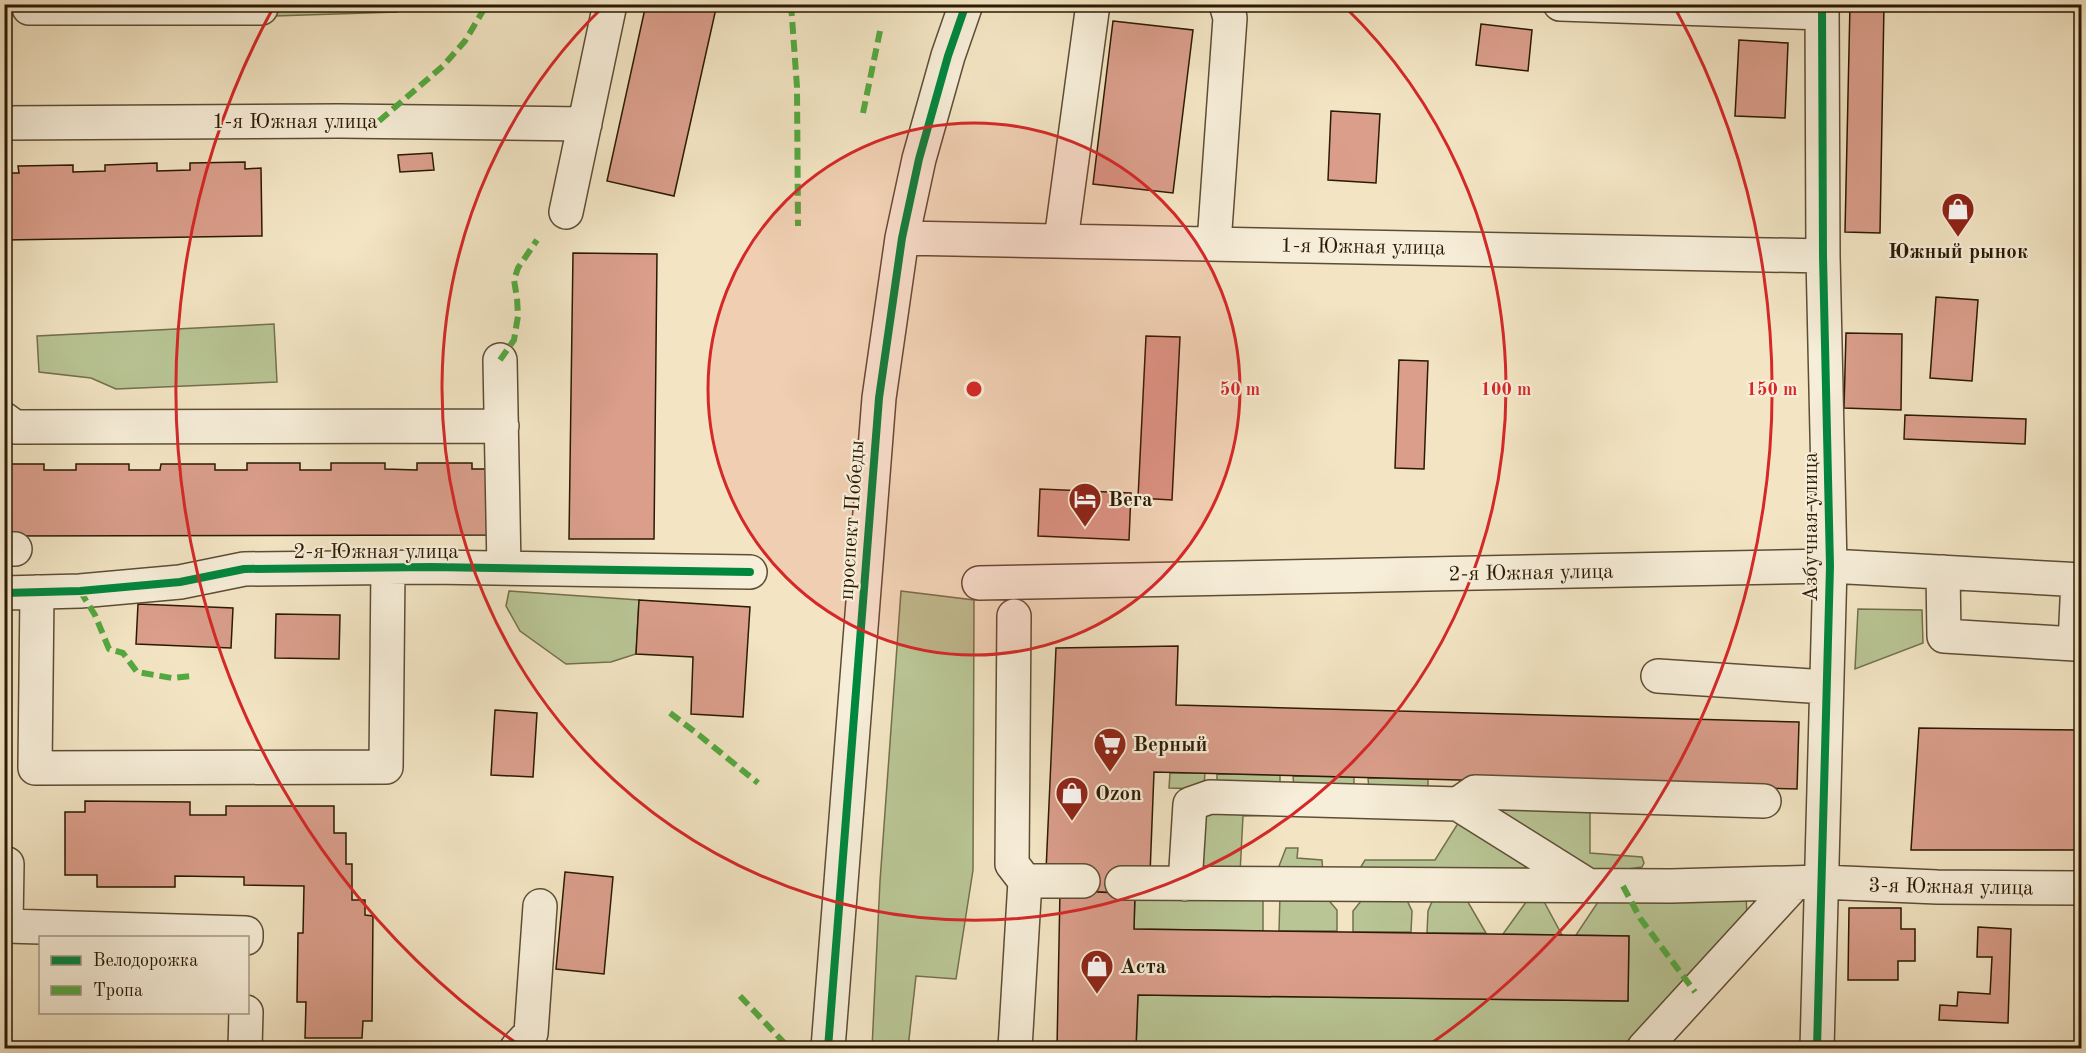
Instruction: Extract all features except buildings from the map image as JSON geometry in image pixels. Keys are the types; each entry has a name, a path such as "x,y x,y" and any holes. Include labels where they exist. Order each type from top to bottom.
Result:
{"street":[{"path":"29,4 29,8 151,6 261,8 261,4"},
{"path":"566,212 610,4"},
{"name":"проспект Победы","path":"828,1048 879,398 902,238 919,159 948,56 966,4"},
{"path":"1061,240 1093,4"},
{"path":"1214,243 1230,18 1226,4"},
{"path":"1560,4 1822,9"},
{"name":"Азбучная улица","path":"1817,1048 1808,883 1826,687 1830,566 1823,256 1822,9"},
{"name":"1-я Южная улица","path":"4,123 339,121 585,124"},
{"name":"1-я Южная улица","path":"902,238 1823,256"},
{"path":"500,360 504,568"},
{"path":"4,419 15,427 502,426"},
{"name":"2-я Южная улица","path":"979,583 1830,566 2080,580"},
{"path":"38,592 35,768 386,767 388,568"},
{"name":"2-я Южная улица","path":"4,593 80,591 180,582 244,569 504,568 750,572"},
{"path":"1943,572 1944,636 2040,642 2075,644 2080,580"},
{"path":"1014,616 1012,864 1025,881 1015,1048"},
{"path":"1658,676 1826,687"},
{"path":"1458,804 1475,792 1764,801"},
{"path":"1185,884 1190,804 1210,797 1458,804 1589,886"},
{"path":"4,864 7,864 6,926 246,933 246,936"},
{"path":"1025,881 1083,881"},
{"name":"3-я Южная улица","path":"1122,883 1589,886 1808,883 2082,888"},
{"path":"1644,1048 1808,883"},
{"path":"517,1048 531,1033 540,906"},
{"path":"245,1048 246,1014"}],"green space":[{"path":"275,5 397,5 397,12 275,16"},
{"path":"274,324 277,382 116,389 91,378 39,372 37,336"},
{"path":"509,591 639,600 636,654 611,662 566,664 520,631 506,606"},
{"path":"901,591 974,600 973,870 956,979 916,976 908,1048 872,1048 880,881"},
{"path":"1858,609 1922,610 1923,643 1855,669"},
{"path":"1170,773 1205,773 1204,785 1200,789 1169,788"},
{"path":"1217,774 1280,775 1280,787 1217,786"},
{"path":"1293,776 1354,777 1354,787 1294,788"},
{"path":"1368,778 1428,779 1428,795 1369,789"},
{"path":"1590,805 1590,853 1642,857 1644,863 1642,867 1598,873 1483,807"},
{"path":"1204,808 1278,815 1243,816 1240,874 1207,869 1202,864"},
{"path":"1462,817 1527,859 1531,869 1356,875 1365,860 1435,860"},
{"path":"1286,848 1298,848 1297,858 1322,860 1323,874 1276,874"},
{"path":"1135,894 1263,895 1263,931 1134,929"},
{"path":"1746,894 1747,917 1624,1048 1136,1048 1138,995 1628,1001 1629,936 1576,935 1600,899"},
{"path":"1280,895 1325,896 1337,910 1337,931 1279,931"},
{"path":"1365,896 1405,896 1412,911 1411,932 1353,932 1353,911"},
{"path":"1434,897 1465,897 1486,933 1427,933 1428,911"},
{"path":"1529,898 1542,898 1562,935 1503,934"}],"marked path":[{"path":"379,121 443,66 465,41 487,4"},
{"path":"791,4 797,87 798,226"},
{"path":"863,113 880,31"},
{"path":"500,360 514,340 518,316 514,280 518,268 537,240"},
{"path":"80,591 95,615 109,649 123,653 137,672 172,678 191,676"},
{"path":"670,713 758,783"},
{"path":"1623,886 1640,918 1695,992"},
{"path":"740,996 789,1048"}],"cycle path":[{"path":"828,1048 879,398 902,238 919,159 948,56 966,4"},
{"path":"1817,1048 1830,566 1823,256 1822,4"},
{"path":"4,593 80,591 180,582 244,569 431,567 750,572"}],"place":[{"name":"Южный рынок","path":"1958,238"},
{"name":"Вега","path":"1085,528"},
{"name":"Верный","path":"1110,773"},
{"name":"Ozon","path":"1072,822"},
{"name":"Аста","path":"1097,995"}]}
